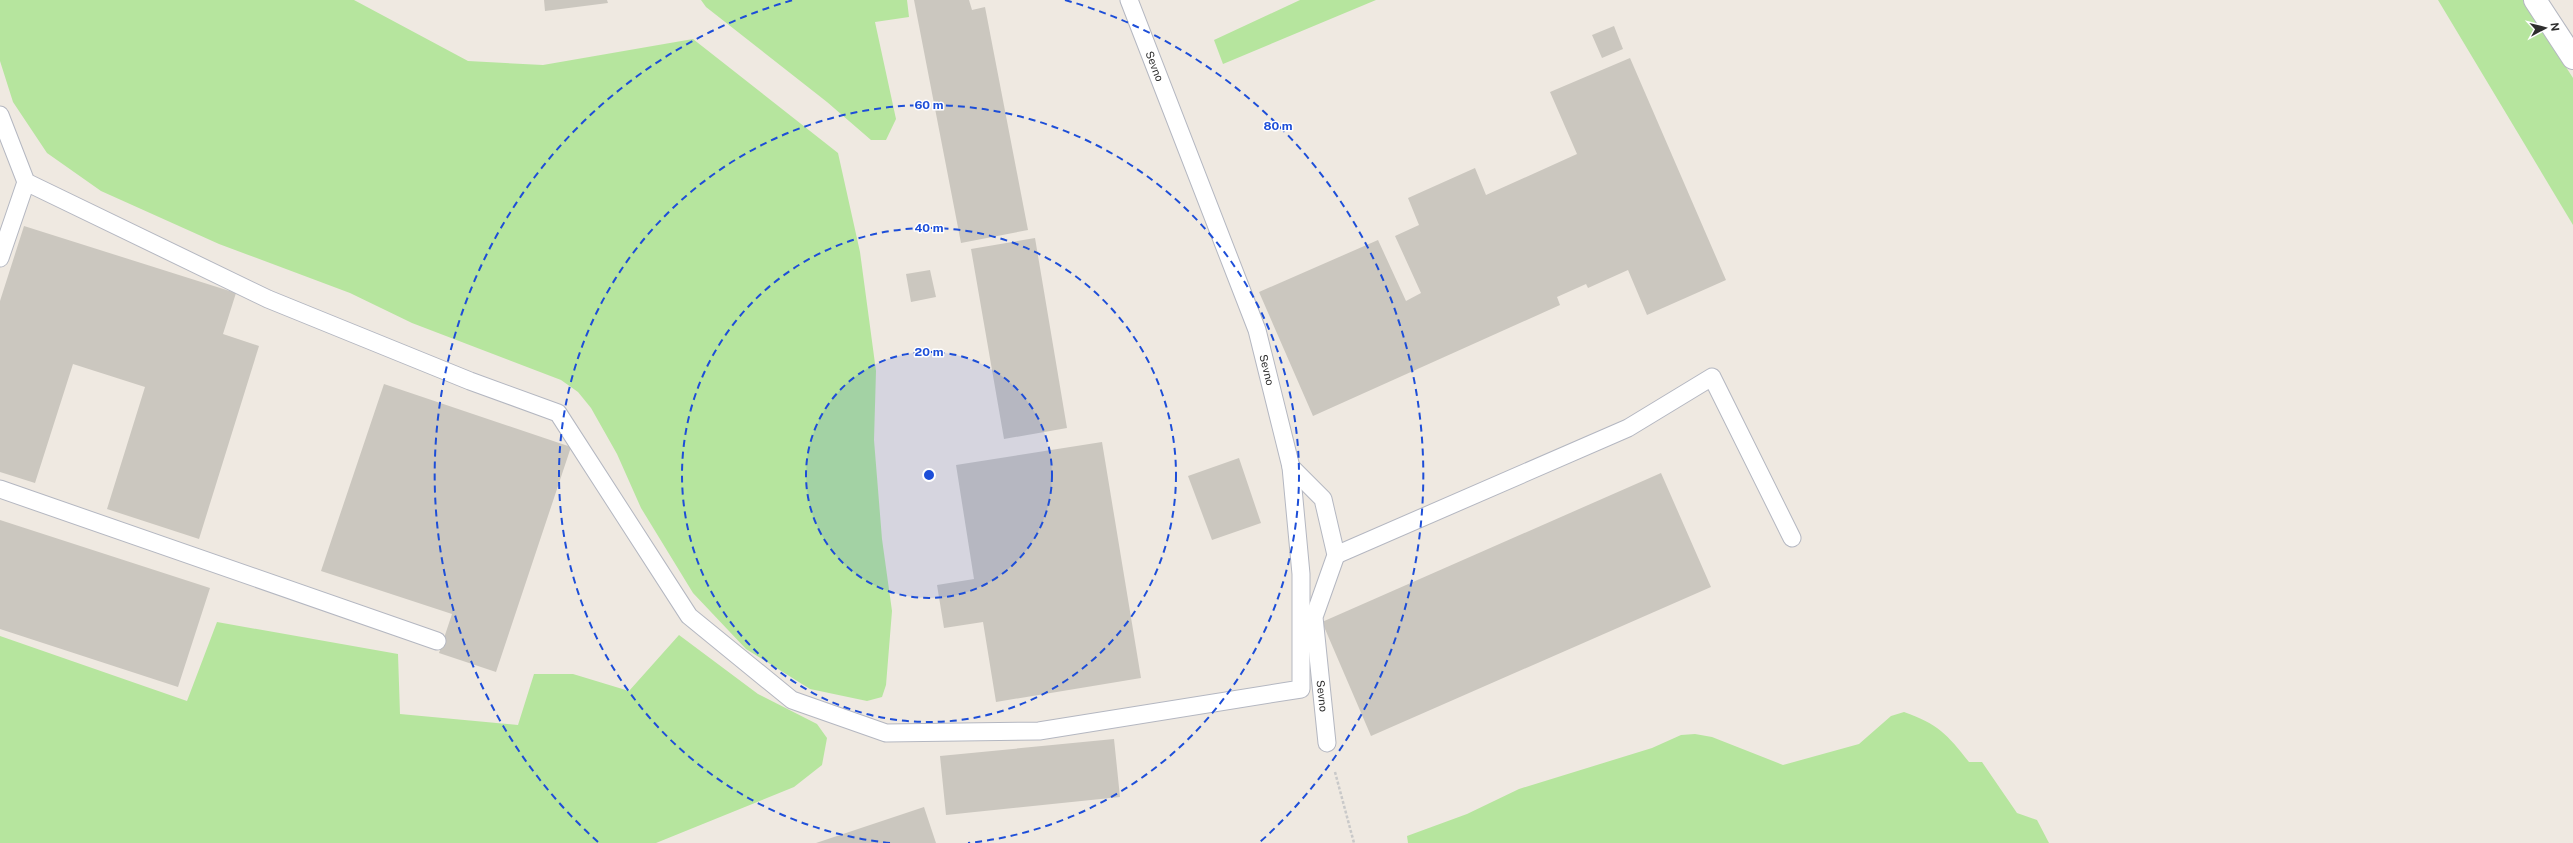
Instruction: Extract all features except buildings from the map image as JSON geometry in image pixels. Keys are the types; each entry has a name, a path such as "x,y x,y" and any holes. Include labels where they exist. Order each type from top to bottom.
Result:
{"street":[{"path":"2535,0 2573,58"}],"lane":[{"name":"Sevno","path":"26,182 268,299 470,381 558,413 689,616 792,700 886,733 1039,731 1301,689 1301,574 1291,467 1257,330 1129,0"},
{"path":"0,115 26,182 0,258"},
{"path":"1291,467 1323,499 1336,556 1628,428 1712,376 1792,538"},
{"path":"0,489 437,641"},
{"name":"Sevno","path":"1327,743 1314,617 1336,556"}],"path":[{"path":"1327,743 1354,843"}],"green space":[{"path":"0,0 354,0 468,61 543,65 693,39 838,153 860,252 876,371 874,440 882,539 892,611 886,685 882,697 867,701 810,689 746,649 693,593 641,508 617,454 591,408 578,392 561,380 412,323 350,293 219,244 101,191 47,153 13,102 0,61"},
{"path":"701,0 907,0 909,17 875,22 896,119 886,140 871,140 827,102 706,7"},
{"path":"1300,0 1376,0 1223,64 1214,40"},
{"path":"2438,0 2523,0 2573,78 2573,225"},
{"path":"217,622 398,654 400,714 518,725 534,674 573,674 629,691 679,635 758,694 817,724 827,738 822,765 794,787 656,843 0,843 0,636 187,701"},
{"path":"1904,712 1916,716 1941,731 1969,762 1982,762 2017,813 2037,820 2049,843 1408,843 1407,836 1467,814 1519,789 1652,748 1681,735 1695,734 1712,737 1783,765 1859,744 1891,716"}]}
